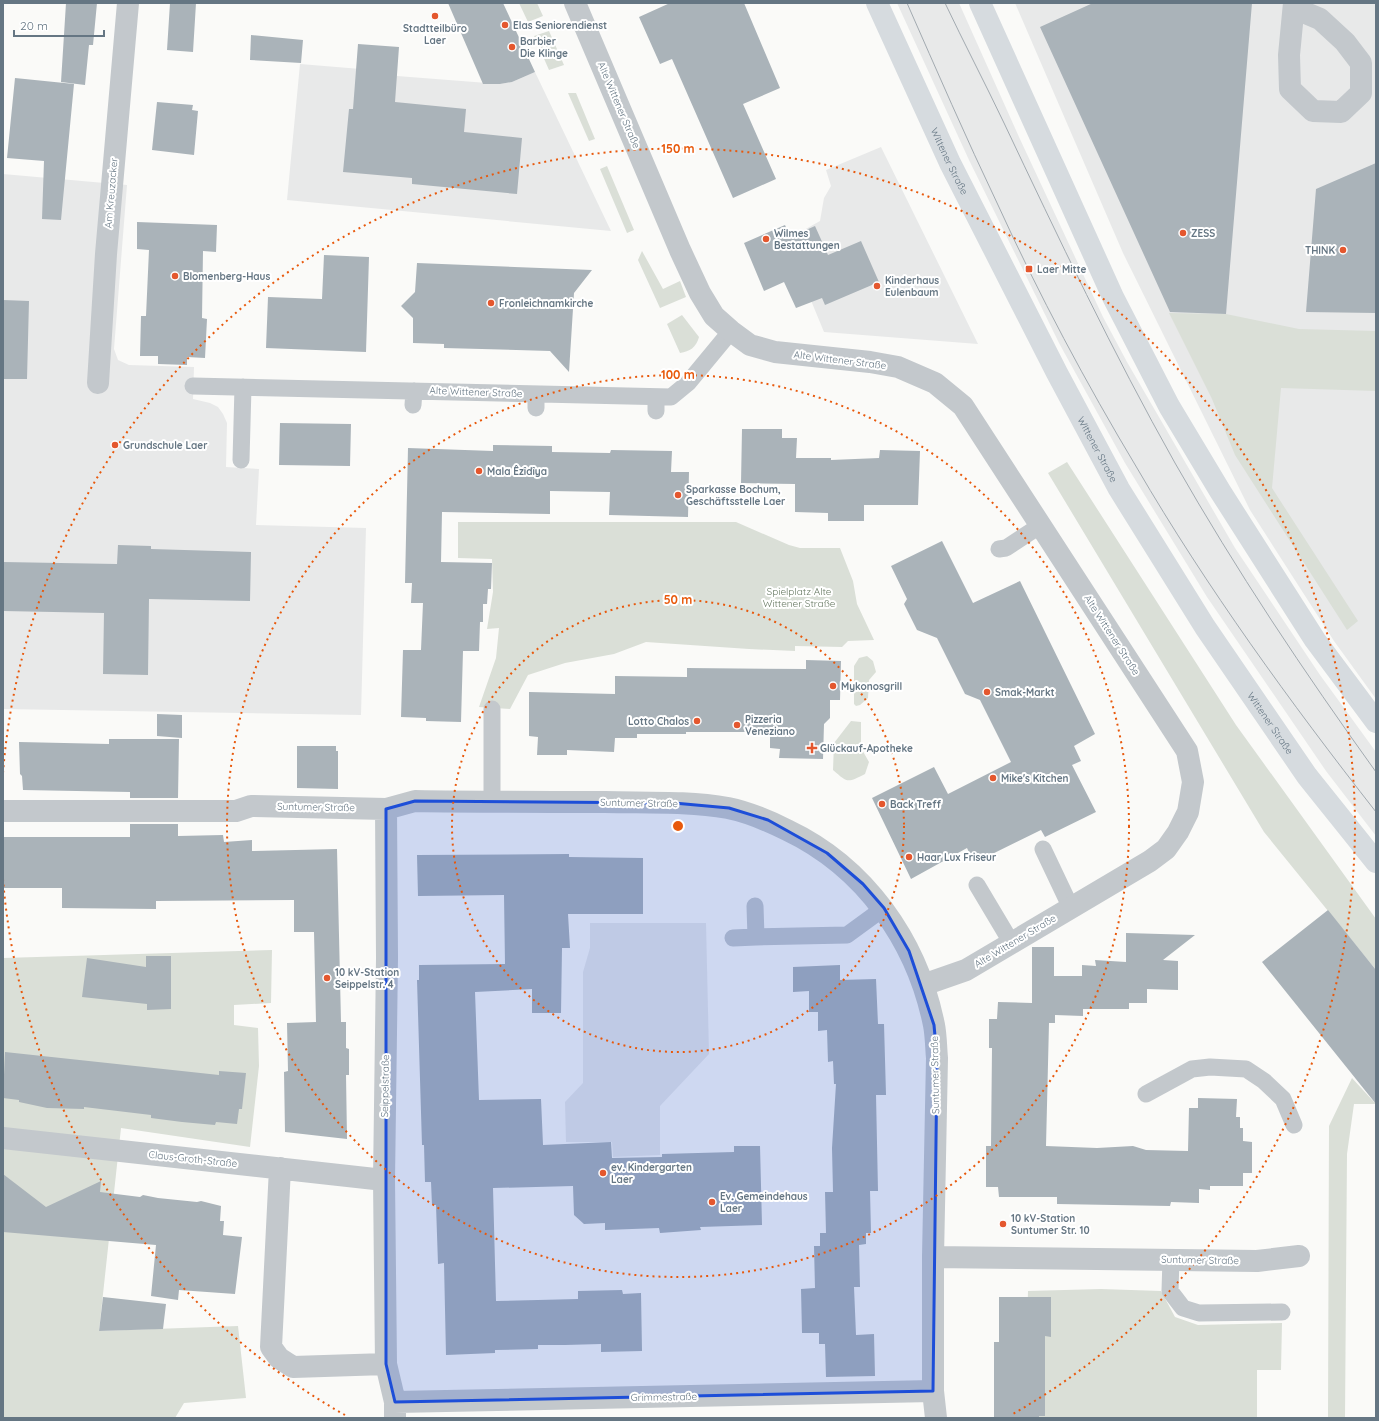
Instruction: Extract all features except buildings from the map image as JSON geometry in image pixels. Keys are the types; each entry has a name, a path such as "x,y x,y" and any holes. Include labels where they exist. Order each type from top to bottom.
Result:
{"main road":[{"name":"Wittener Straße","path":"877,3 950,163 1057,373 1119,489 1214,640 1307,776 1376,862"},
{"path":"980,3 1113,297 1169,406 1220,491 1315,640 1376,722"}],"street":[{"name":"Am Kreuzacker","path":"98,383 106,254 128,3"},
{"name":"Alte Wittener Straße","path":"575,3 700,293 714,316 750,345 775,352 898,368 935,383 963,406 1042,525 1187,751 1194,782 1188,812 1178,832 1166,849 1150,861 966,970 923,985"},
{"path":"1294,6 1320,19 1345,42 1361,63 1361,93 1341,112 1313,112 1290,89 1289,55 1294,6"},
{"name":"Suntumer Straße","path":"3,811 236,811 251,806 386,809 415,801 674,803 729,808 768,820 801,836 827,853 864,884 884,908 909,951 923,985 934,1025 937,1058 933,1257 933,1391 936,1418"},
{"name":"Seippelstraße","path":"386,809 387,958 384,1180 386,1364 395,1410"},
{"name":"Claus-Groth-Straße","path":"3,1138 384,1180"},
{"path":"280,1168 271,1347 279,1358 293,1367 386,1364"},
{"name":"Suntumer Straße","path":"933,1257 1257,1261 1299,1256"},
{"name":"Suntumer Straße","path":"928,1418 933,1391"},
{"name":"Grimmestraße","path":"395,1410 664,1397 933,1391"}],"lane":[{"name":"Alte Wittener Straße","path":"193,386 243,387 414,398 656,404 671,397 688,383 731,331"},
{"path":"241,460 243,387"},
{"path":"999,549 1006,548 1042,525"},
{"path":"492,709 492,802"},
{"path":"1043,849 1071,908"},
{"path":"977,885 1012,942"},
{"path":"756,906 756,937"},
{"path":"733,938 847,935 884,908"},
{"path":"1146,1094 1192,1069 1210,1067 1246,1069 1264,1081 1283,1099 1294,1125"},
{"path":"1171,1259 1170,1291 1183,1308 1199,1313 1282,1312"}],"highlighted area":[{"path":"415,801 674,803 729,808 768,820 827,853 863,884 884,908 909,951 934,1025 937,1058 933,1391 395,1402 386,1364 386,809"}],"shaded area":[{"path":"897,3 959,3 1019,137 1103,317 1127,362 1235,548 1320,675 1376,752 1376,836 1326,771 1207,597 1125,463 1059,343 969,160"},
{"path":"1015,3 1376,3 1376,699 1334,641 1250,510 1123,253"},
{"path":"300,64 397,72 397,76 500,84 512,82 535,72 611,231 287,200"},
{"name":"Kinderhaus Eulenbaum","path":"881,147 978,344 824,332 786,240 820,221 824,198 831,186 826,170"},
{"name":"Grundschule Laer","path":"3,174 127,185 114,349 118,360 129,365 194,367 193,399 210,403 218,407 227,423 226,467 259,469 256,525 366,528 361,715 3,709"},
{"path":"590,923 706,923 709,1054 660,1106 660,1155 613,1157 612,1142 566,1142 565,1102 583,1083 583,972 590,948"}],"green space":[{"path":"519,3 537,3 543,16 528,22"},
{"path":"549,31 564,65 549,70 534,36"},
{"path":"568,93 576,93 595,139 589,141"},
{"path":"607,166 634,230 627,233 600,169"},
{"path":"642,251 663,289 680,281 686,297 660,308 638,260"},
{"path":"1169,313 1226,314 1299,329 1376,331 1376,391 1281,388 1272,488 1358,621 1347,630 1235,455 1212,399"},
{"path":"682,315 699,337 696,344 692,348 680,353 667,324"},
{"path":"1067,462 1236,725 1376,919 1376,970 1264,832 1048,473"},
{"name":"Spielplatz Alte Wittener Straße","path":"458,522 736,522 789,545 800,548 840,548 853,581 857,604 874,640 848,641 842,647 795,646 795,651 646,642 614,654 565,663 528,675 510,709 479,707 496,658 499,628 487,629 493,592 492,559 458,558"},
{"path":"867,656 873,661 876,672 869,680 868,698 860,705 856,706 854,704 854,666 859,658"},
{"path":"851,721 861,722 861,748 869,762 865,774 855,779 848,780 833,770 834,743"},
{"path":"272,950 271,1003 234,1005 234,1025 258,1028 259,1066 250,1147 121,1128 99,1331 238,1326 246,1398 184,1403 175,1418 3,1418 3,958"},
{"path":"1352,1078 1374,1102 1376,1101 1376,1104 1354,1104 1347,1154 1345,1418 1328,1418 1329,1126"},
{"path":"1101,1289 1161,1291 1175,1317 1198,1325 1282,1323 1281,1370 1257,1370 1257,1418 1025,1418 1028,1291"}],"tram line":[{"path":"907,3 974,155 1030,272 1081,371 1118,436 1164,513 1250,644 1312,729 1376,812"},
{"path":"945,3 1086,294 1175,463 1198,503 1271,620 1376,772"}],"place":[{"name":"Stadtteilbüro Laer","path":"435,16"},
{"name":"Elas Seniorendienst","path":"505,25"},
{"name":"Barbier Die Klinge","path":"512,47"},
{"name":"ZESS","path":"1183,233"},
{"name":"Wilmes Bestattungen","path":"766,239"},
{"name":"THINK","path":"1343,250"},
{"name":"Laer Mitte","path":"1029,269"},
{"name":"Blomenberg-Haus","path":"175,276"},
{"name":"Kinderhaus Eulenbaum","path":"877,286"},
{"name":"Fronleichnamkirche","path":"491,303"},
{"name":"Grundschule Laer","path":"115,445"},
{"name":"Mala Êzîdîya","path":"479,471"},
{"name":"Sparkasse Bochum, Geschäftsstelle Laer","path":"678,495"},
{"name":"Mykonosgrill","path":"833,686"},
{"name":"Smak-Markt","path":"987,692"},
{"name":"Lotto Chalos","path":"697,721"},
{"name":"Pizzeria Veneziano","path":"737,725"},
{"name":"Glückauf-Apotheke","path":"812,748"},
{"name":"Mike's Kitchen","path":"993,778"},
{"name":"Back Treff","path":"882,804"},
{"name":"Haar Lux Friseur","path":"909,857"},
{"name":"10 kV-Station Seippelstr. 4","path":"327,978"},
{"name":"ev. Kindergarten Laer","path":"603,1173"},
{"name":"Ev. Gemeindehaus Laer","path":"712,1202"},
{"name":"10 kV-Station Suntumer Str. 10","path":"1003,1224"}]}
